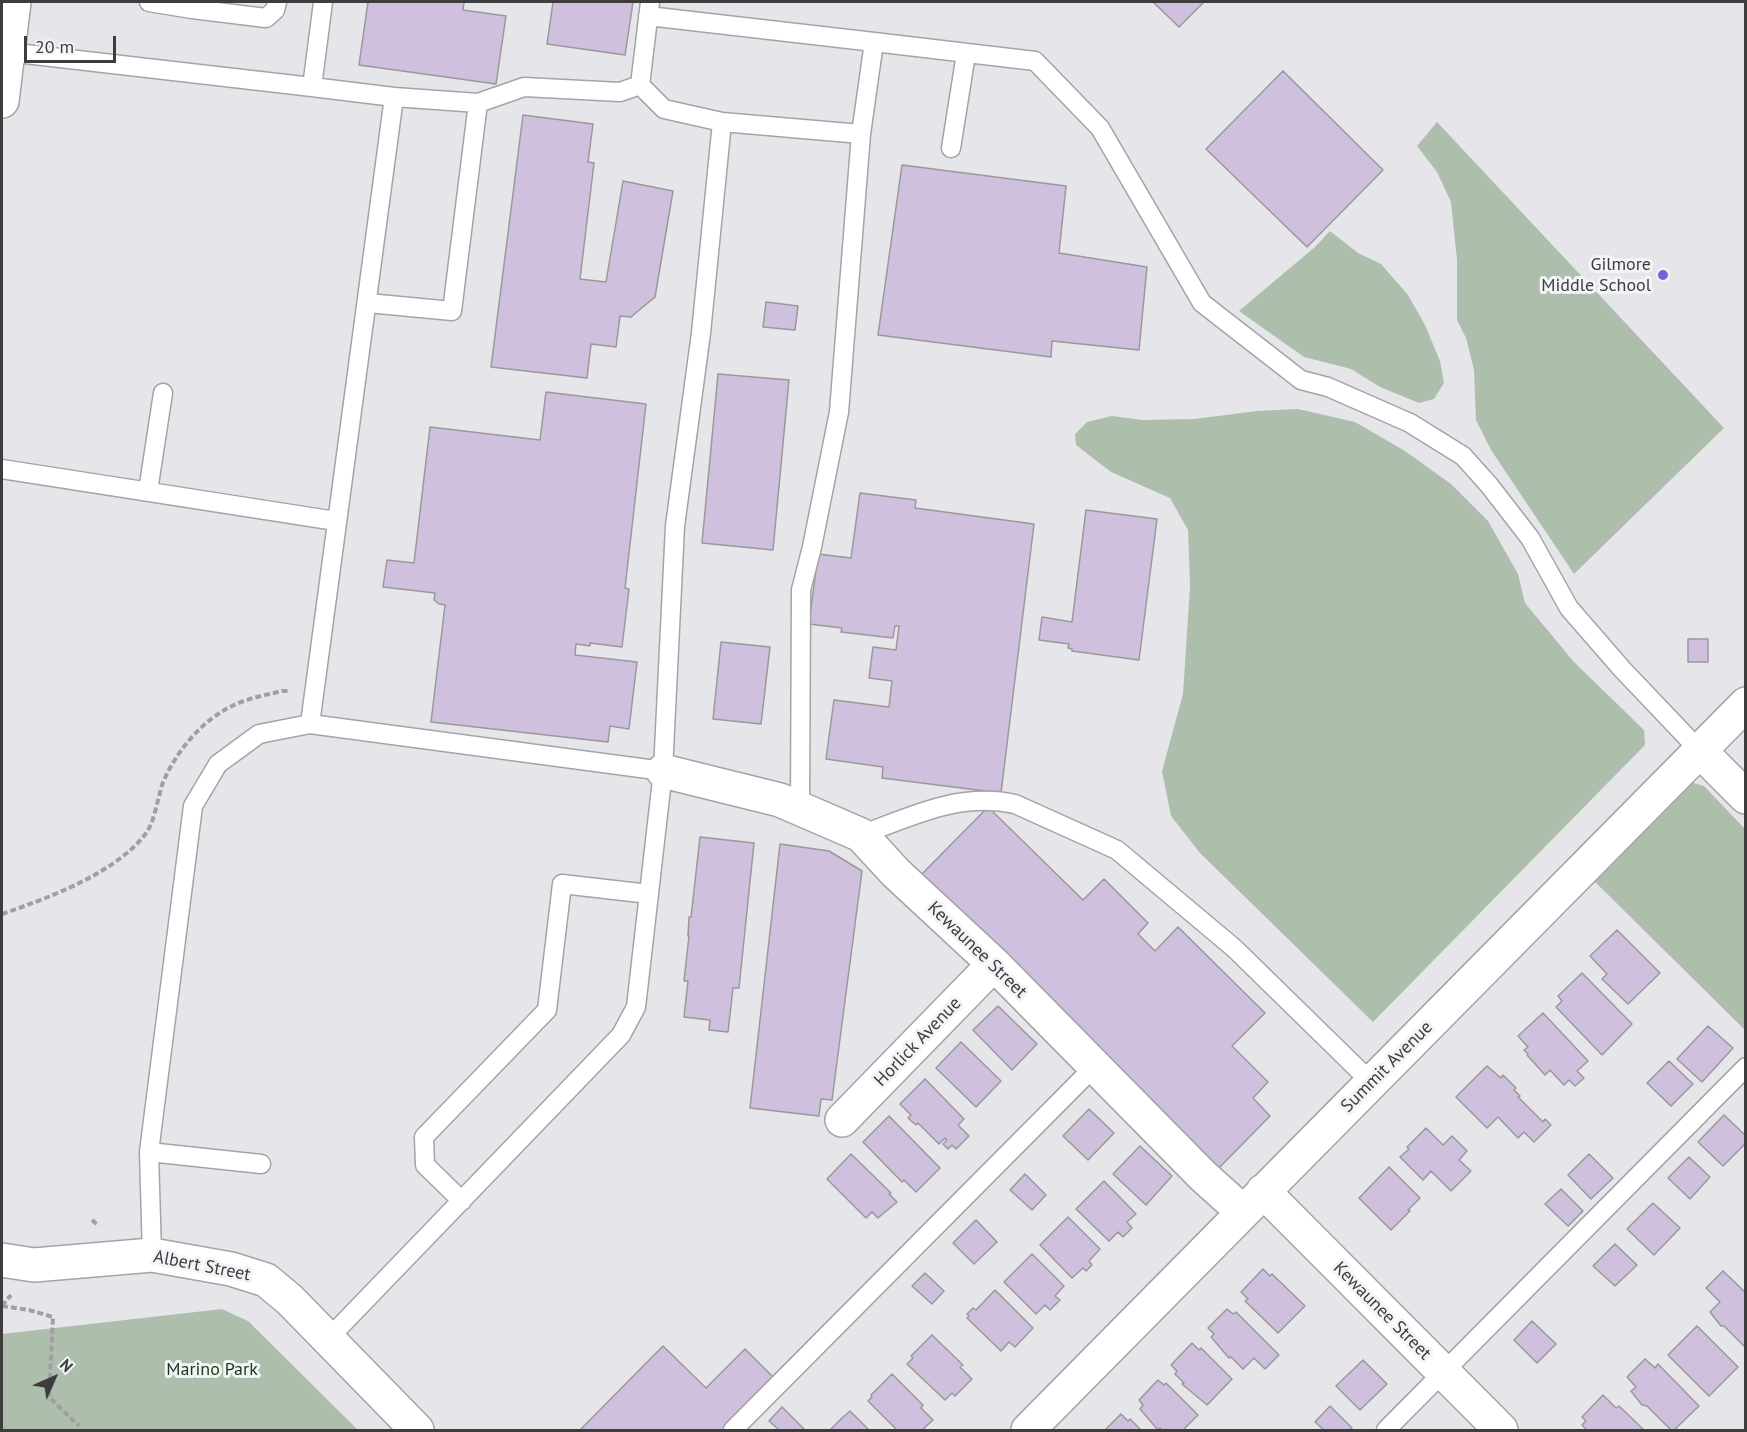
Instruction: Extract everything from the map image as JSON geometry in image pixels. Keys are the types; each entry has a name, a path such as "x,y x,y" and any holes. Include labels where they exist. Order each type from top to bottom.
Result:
{"street":[{"path":"2,100 14,2"},
{"name":"Summit Avenue","path":"1028,1431 1746,704"},
{"path":"1700,751 1746,796"},
{"name":"Kewaunee Street","path":"663,771 780,800 861,835 896,873 994,964 1203,1176 1253,1201 1443,1372 1501,1431"},
{"name":"Horlick Avenue","path":"842,1120 994,964"},
{"name":"Albert Street","path":"2,1260 34,1265 152,1255 231,1269 266,1280 290,1300 417,1431"},
{"name":"Albert Street","path":"2,1280 34,1265"}],"lane":[{"path":"149,2 266,18 275,10 277,2"},
{"path":"312,87 323,2"},
{"path":"640,85 649,9 874,42 1035,61 1100,128 1202,303 1301,380 1328,387 1410,423 1463,456 1530,538 1569,608 1622,669 1700,751"},
{"path":"800,808 801,590 812,548 839,412 861,134 874,42"},
{"path":"8,52 394,97 478,103 524,87 620,92 640,85"},
{"path":"951,148 966,54"},
{"path":"640,85 664,109 722,122 861,134"},
{"path":"310,724 394,97"},
{"path":"368,303 452,311 478,103"},
{"path":"328,1339 621,1035 636,1007 663,771 675,526 701,333 722,122"},
{"path":"148,491 164,393"},
{"path":"2,469 336,520"},
{"path":"152,1255 149,1152 193,806 218,764 259,734 310,724 663,771"},
{"path":"861,835 926,811 965,801 999,800 1015,804 1117,850 1234,948 1371,1082"},
{"path":"462,1201 426,1165 424,1137 547,1010 562,884 649,894"},
{"path":"733,1431 1094,1067"},
{"path":"1386,1431 1746,1067"},
{"path":"149,1152 261,1164"}],"path":[{"path":"2,914 48,898 87,879 131,848 148,831 163,783 173,762 201,728 216,715 235,705 282,691 314,694"},
{"path":"2,1306 53,1317 49,1397 79,1426"}],"green space":[{"path":"1437,122 1724,428 1574,574 1491,450 1476,420 1474,370 1466,338 1457,320 1457,260 1451,202 1437,172 1417,146"},
{"path":"1330,231 1358,253 1381,264 1408,295 1425,325 1440,361 1444,383 1434,399 1419,403 1380,387 1351,369 1304,357 1239,311 1316,246"},
{"path":"1298,409 1355,422 1405,451 1451,484 1488,521 1518,574 1525,603 1574,662 1644,730 1645,745 1373,1022 1200,853 1171,816 1162,771 1183,694 1190,586 1188,530 1170,498 1111,472 1076,445 1075,434 1087,422 1112,416 1143,420 1194,419 1257,411"},
{"path":"1690,782 1704,786 1745,829 1745,1030 1590,877"},
{"name":"Marino Park","path":"222,1309 248,1321 358,1430 2,1430 2,1334"}],"building":[{"path":"368,2 464,2 463,10 506,16 496,84 359,65"},
{"path":"553,2 633,2 625,55 547,44"},
{"path":"1153,2 1204,2 1179,27"},
{"path":"1283,71 1383,170 1307,247 1206,149"},
{"path":"523,115 593,124 588,162 594,163 580,279 606,282 623,181 673,191 655,297 631,317 620,316 616,347 591,344 587,378 491,367"},
{"path":"902,165 1066,186 1059,253 1147,267 1139,350 1052,341 1051,357 878,335"},
{"path":"766,302 798,306 795,330 763,327"},
{"path":"718,374 789,380 773,550 702,543"},
{"path":"546,392 646,404 625,588 629,589 622,647 590,643 590,646 576,644 575,655 637,662 629,729 610,726 608,742 431,722 445,605 434,600 435,593 383,587 387,560 414,563 430,427 540,440"},
{"path":"860,493 916,500 915,508 1034,524 1001,793 882,778 883,767 826,759 834,700 889,707 892,681 869,678 873,647 896,650 899,626 895,626 893,638 841,632 842,628 809,624 818,554 851,558"},
{"path":"1086,510 1157,519 1139,660 1072,651 1068,648 1069,644 1039,640 1042,617 1072,622"},
{"path":"1688,639 1708,639 1708,662 1688,662"},
{"path":"721,642 770,647 761,724 713,719"},
{"path":"988,807 1083,900 1104,879 1148,923 1138,934 1155,951 1178,927 1265,1013 1232,1046 1268,1082 1253,1098 1270,1116 1216,1171 918,878"},
{"path":"700,837 754,843 739,988 733,988 728,1032 709,1030 710,1020 684,1017 688,981 684,981 689,917 691,917"},
{"path":"780,844 829,851 862,871 832,1100 821,1099 819,1116 750,1108"},
{"path":"1617,930 1660,973 1628,1004 1602,979 1607,974 1590,956"},
{"path":"1582,973 1632,1024 1602,1055 1556,1007 1562,1001 1558,996"},
{"path":"998,1006 1037,1044 1012,1070 973,1030"},
{"path":"1543,1013 1588,1061 1577,1071 1584,1078 1575,1086 1569,1080 1564,1085 1550,1070 1545,1075 1524,1050 1528,1047 1518,1036"},
{"path":"1708,1026 1733,1048 1702,1082 1677,1059"},
{"path":"961,1042 1001,1081 976,1107 936,1068"},
{"path":"1669,1061 1693,1084 1671,1106 1647,1083"},
{"path":"1487,1066 1501,1078 1503,1075 1516,1088 1514,1090 1520,1096 1518,1097 1543,1122 1545,1119 1551,1125 1534,1142 1524,1132 1518,1138 1498,1117 1487,1128 1456,1097"},
{"path":"925,1079 964,1119 958,1125 969,1136 956,1149 952,1145 948,1149 943,1144 947,1140 945,1138 939,1144 918,1123 916,1125 908,1118 911,1115 900,1104"},
{"path":"1089,1109 1114,1133 1088,1160 1063,1136"},
{"path":"1724,1115 1746,1136 1746,1143 1723,1166 1698,1142"},
{"path":"889,1116 940,1168 916,1192 904,1180 902,1182 863,1142"},
{"path":"1426,1128 1443,1145 1452,1136 1467,1151 1459,1160 1471,1171 1451,1191 1431,1171 1423,1180 1400,1157"},
{"path":"1140,1146 1172,1176 1146,1205 1113,1174"},
{"path":"851,1154 891,1193 889,1194 897,1202 878,1218 872,1212 866,1218 827,1179"},
{"path":"1589,1154 1613,1178 1591,1199 1568,1175"},
{"path":"1689,1157 1710,1177 1690,1199 1668,1178"},
{"path":"1389,1167 1420,1198 1391,1230 1359,1198"},
{"path":"1025,1174 1046,1195 1032,1210 1010,1190"},
{"path":"1104,1181 1136,1214 1127,1222 1132,1228 1123,1237 1118,1232 1109,1241 1076,1209"},
{"path":"1561,1189 1583,1211 1568,1226 1545,1204"},
{"path":"1653,1203 1680,1228 1654,1255 1627,1229"},
{"path":"1068,1217 1100,1249 1089,1261 1092,1265 1086,1271 1083,1268 1072,1278 1040,1245"},
{"path":"976,1220 997,1242 974,1264 953,1243"},
{"path":"1615,1244 1637,1265 1615,1286 1593,1266"},
{"path":"1032,1254 1064,1286 1055,1296 1060,1300 1050,1310 1045,1305 1036,1314 1004,1282"},
{"path":"1263,1269 1270,1276 1272,1274 1305,1306 1278,1333 1245,1301 1248,1299 1241,1292"},
{"path":"1723,1271 1746,1293 1745,1347 1724,1326 1721,1326 1710,1312 1720,1302 1706,1288"},
{"path":"925,1273 944,1291 932,1304 912,1286"},
{"path":"995,1290 1033,1328 1015,1347 1009,1342 1001,1351 967,1318 969,1316 967,1314 973,1308 976,1310"},
{"path":"1227,1309 1233,1314 1236,1312 1279,1355 1265,1369 1254,1358 1243,1369 1231,1357 1229,1358 1211,1337 1214,1334 1208,1328"},
{"path":"1532,1321 1556,1344 1537,1363 1514,1340"},
{"path":"1697,1326 1738,1367 1709,1396 1668,1355"},
{"path":"932,1335 963,1365 960,1367 972,1379 955,1396 952,1393 945,1400 907,1364 913,1358 911,1356"},
{"path":"1192,1343 1199,1350 1201,1348 1232,1379 1207,1405 1182,1384 1184,1383 1175,1374 1177,1371 1171,1365"},
{"path":"663,1346 706,1388 745,1349 776,1380 726,1430 580,1430"},
{"path":"1645,1359 1655,1368 1658,1364 1699,1406 1674,1430 1671,1430 1647,1406 1642,1405 1631,1391 1636,1387 1627,1377"},
{"path":"1363,1360 1387,1384 1360,1410 1336,1386"},
{"path":"892,1374 923,1405 921,1408 933,1420 922,1430 897,1430 868,1401"},
{"path":"1158,1380 1164,1385 1166,1383 1198,1415 1183,1430 1162,1430 1160,1428 1158,1430 1140,1409 1143,1405 1139,1400"},
{"path":"1603,1395 1616,1408 1619,1406 1644,1430 1587,1430 1582,1425 1586,1421 1582,1417"},
{"path":"1330,1406 1352,1428 1324,1430 1315,1422"},
{"path":"782,1407 803,1430 779,1430 769,1421"},
{"path":"850,1411 869,1430 830,1430 842,1418"},
{"path":"1121,1414 1128,1421 1130,1419 1141,1430 1105,1430"}],"place":[{"name":"Gilmore Middle School","path":"1663,275"}]}
